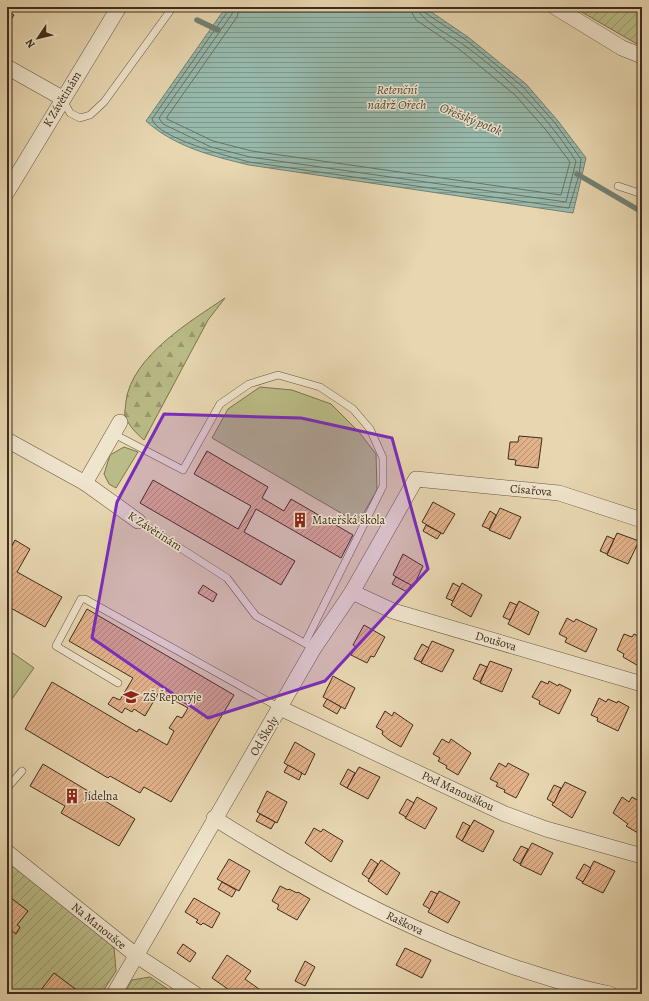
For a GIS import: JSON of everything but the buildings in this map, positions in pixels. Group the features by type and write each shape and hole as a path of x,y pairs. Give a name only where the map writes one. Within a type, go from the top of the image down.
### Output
{"street":[{"name":"K Závětinám","path":"7,192 62,98 119,7"},
{"path":"555,7 622,48 642,56"},
{"path":"7,67 62,98"},
{"path":"85,483 117,428"},
{"name":"K Závětinám","path":"7,440 85,483 138,521"},
{"name":"Od Školy","path":"114,994 137,956 214,818 280,708 309,645 352,592 416,479"},
{"name":"Císařova","path":"416,479 559,493 642,520"},
{"name":"Doušova","path":"352,592 393,611 642,684"},
{"name":"Pod Manouškou","path":"280,708 505,814 546,829 642,856"},
{"name":"Raškova","path":"214,818 262,848 403,924 464,950 508,965 544,977 610,994"},
{"name":"Na Manoušce","path":"7,852 137,956 195,994"}],"lane":[{"path":"62,98 70,113 80,118 90,115 104,102 172,7"},
{"path":"618,186 642,194"},
{"path":"117,428 183,470 220,404 249,384 278,375 320,388 353,409 370,429 383,458 384,486 309,645"},
{"name":"K Závětinám","path":"138,521 227,578 256,616 309,645"},
{"path":"118,683 56,646 81,599 85,599 280,708"},
{"path":"7,788 22,771"}],"highlighted area":[{"path":"164,414 301,418 392,438 428,569 325,681 208,718 92,638 117,502"}],"green space":[{"path":"573,7 642,7 642,47"},
{"path":"225,298 208,320 144,440 131,426 125,416 126,401 131,385 139,369 165,341 196,317"},
{"path":"260,387 292,390 331,404 359,432 376,454 377,490 358,523 212,438 228,409"},
{"path":"124,447 138,452 116,488 109,484 104,474 110,455"},
{"path":"7,649 34,668 7,706"},
{"path":"7,860 114,947 116,971 101,994 82,994 54,973 41,991 44,994 7,994 7,937 12,931 16,933 20,927 17,925 28,911 7,895"},
{"path":"150,977 175,994 124,994 132,980"}],"water":[{"name":"Retenční nádrž Ořech","path":"226,7 424,7 468,37 526,84 558,121 586,158 573,213 249,165 208,154 169,138 146,121"}],"waterway":[{"name":"Ořešský potok","path":"197,20 218,30"},
{"name":"Ořešský potok","path":"577,174 642,212"}],"place":[{"name":"Mateřská škola","path":"300,520"},
{"name":"ZŠ Řeporyje","path":"131,697"},
{"name":"Jídelna","path":"72,796"}]}
